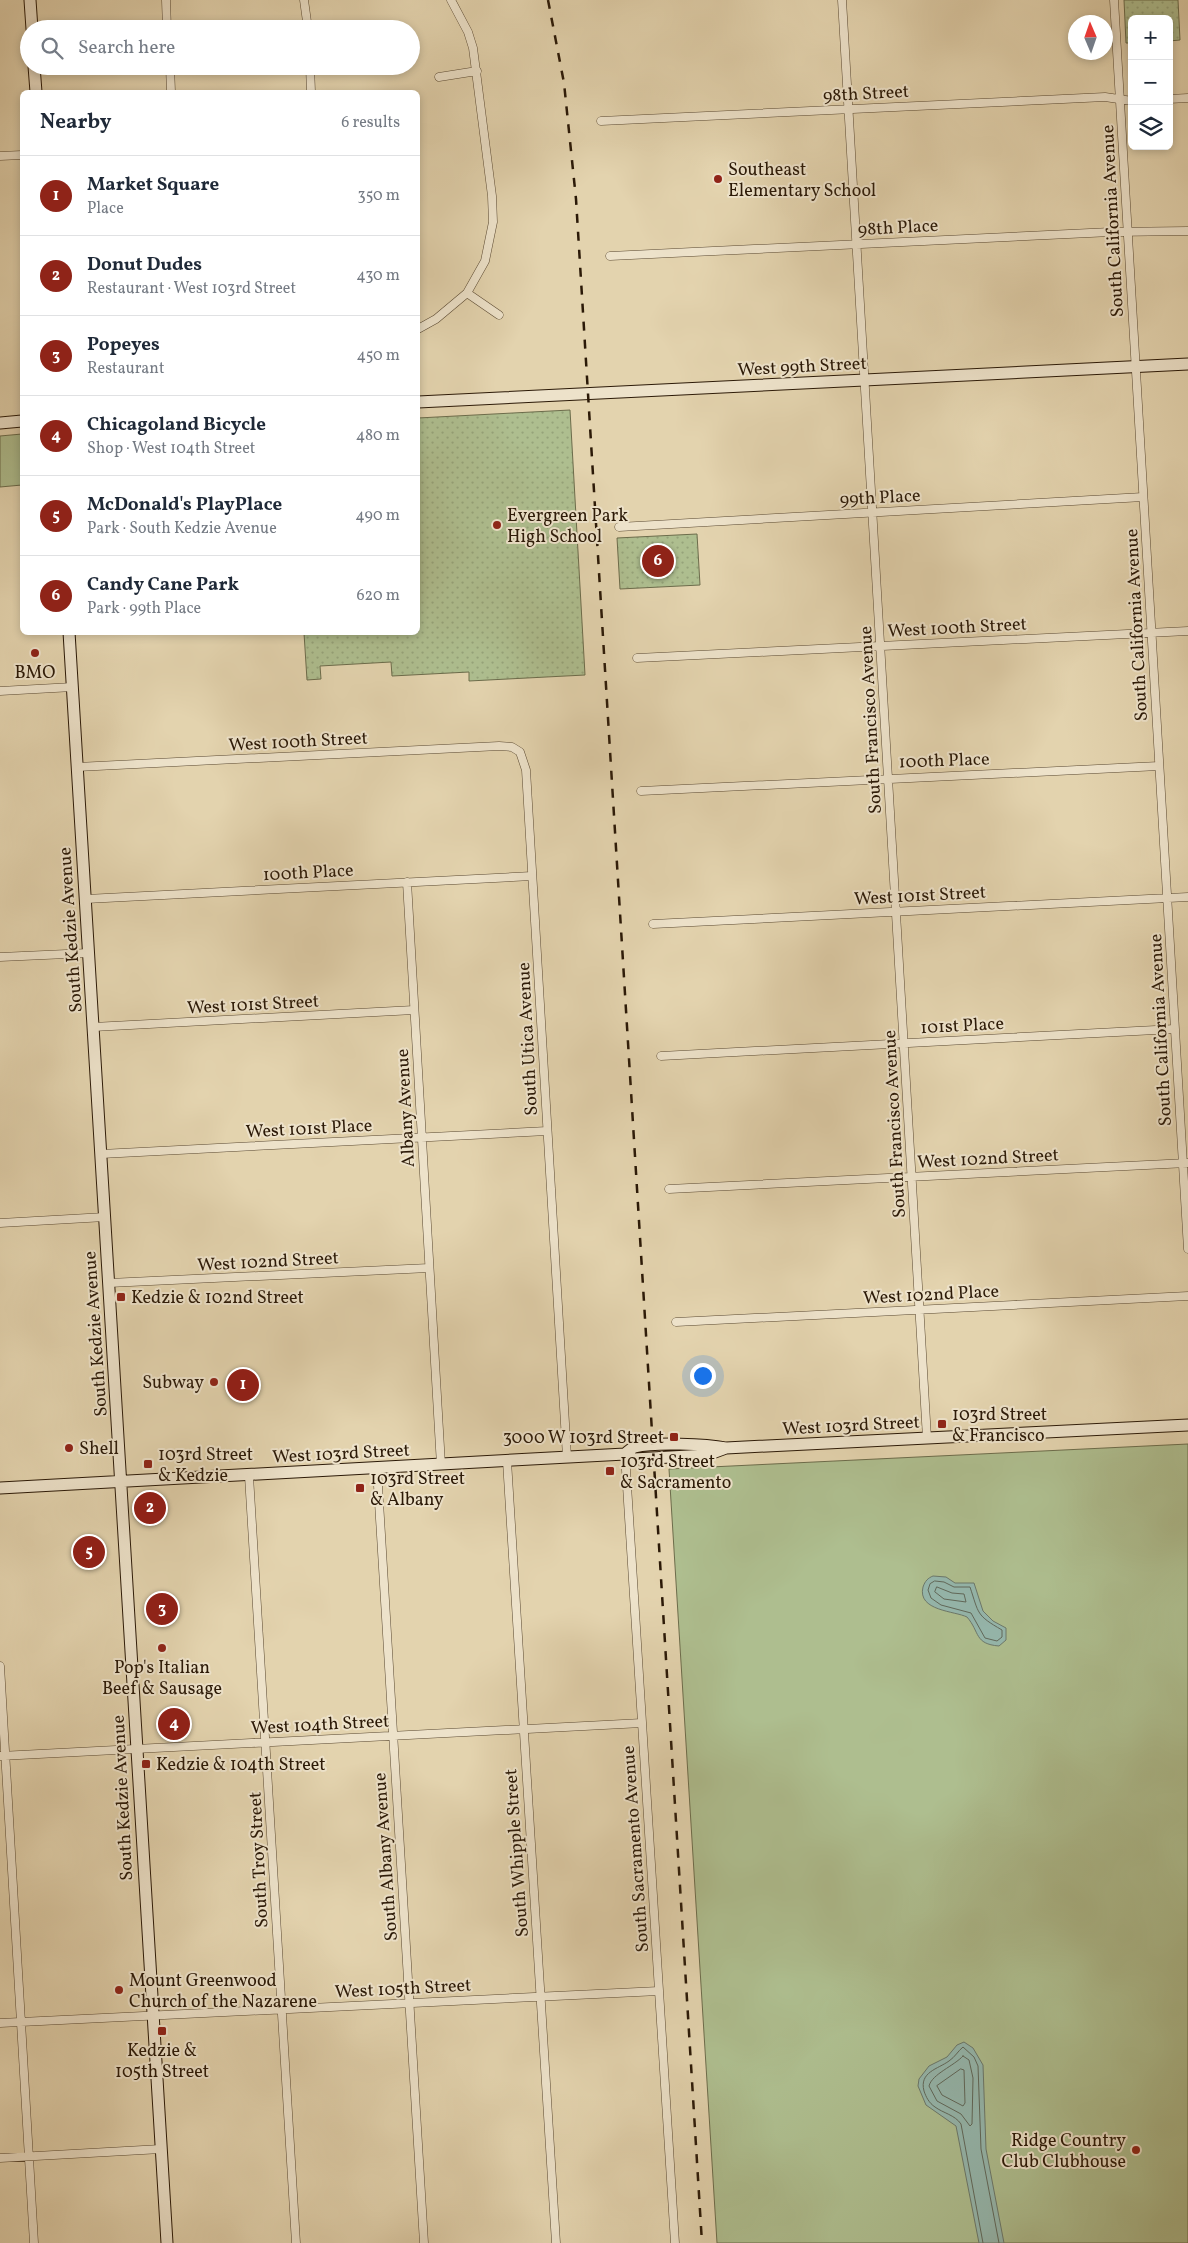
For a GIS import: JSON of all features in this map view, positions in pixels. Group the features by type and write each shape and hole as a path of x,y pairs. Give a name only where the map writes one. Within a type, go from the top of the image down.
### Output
{"main road":[{"path":"30,0 31,20"},
{"path":"35,75 36,90"},
{"name":"West 99th Street","path":"420,402 1188,364"},
{"path":"0,423 20,421"},
{"name":"South Kedzie Avenue","path":"69,635 167,2243"},
{"name":"West 103rd Street","path":"0,1488 121,1483 625,1454 634,1448 653,1446 705,1444 726,1448 1188,1425"}],"street":[{"path":"166,0 167,20"},
{"path":"304,0 307,20"},
{"path":"420,328 436,319 467,293 485,261 493,222 492,196 477,71 468,32 451,0"},
{"name":"South Francisco Avenue","path":"842,0 927,1438"},
{"name":"South California Avenue","path":"1114,0 1167,898 1185,1163 1188,1249"},
{"path":"439,77 477,71"},
{"path":"170,75 171,90"},
{"path":"311,75 312,90"},
{"name":"98th Street","path":"601,121 1104,97 1128,100"},
{"path":"1173,99 1188,98"},
{"path":"0,156 20,155"},
{"name":"98th Place","path":"610,256 1128,232 1188,231"},
{"path":"467,293 499,315"},
{"name":"99th Place","path":"620,527 1143,497"},
{"name":"West 100th Street","path":"637,658 1188,631"},
{"path":"0,691 73,687"},
{"name":"West 100th Street","path":"78,767 499,746 512,747 520,752"},
{"name":"South Utica Avenue","path":"520,752 526,770 567,1457"},
{"name":"100th Place","path":"641,791 1159,766"},
{"name":"100th Place","path":"86,899 532,876"},
{"name":"Albany Avenue","path":"407,882 441,1465"},
{"name":"West 101st Street","path":"653,924 1188,897"},
{"path":"0,958 89,953"},
{"name":"West 101st Street","path":"93,1027 414,1010"},
{"name":"101st Place","path":"661,1056 1175,1029"},
{"name":"West 101st Place","path":"101,1154 548,1131"},
{"name":"West 102nd Street","path":"669,1189 1185,1163"},
{"path":"0,1223 105,1217"},
{"name":"West 102nd Street","path":"109,1284 429,1268"},
{"name":"West 102nd Place","path":"676,1322 1188,1296"},
{"name":"South Sacramento Avenue","path":"625,1454 674,2243"},
{"name":"South Whipple Street","path":"507,1461 556,2243"},
{"name":"South Albany Avenue","path":"377,1468 424,2243"},
{"name":"South Troy Street","path":"249,1476 296,2243"},
{"path":"0,1666 3,1756 34,2243"},
{"name":"West 104th Street","path":"3,1756 642,1723"},
{"name":"West 105th Street","path":"0,2023 659,1991"},
{"path":"0,2158 162,2149"}],"green space":[{"path":"1124,0 1178,0 1180,40 1173,41 1173,15 1128,15 1128,43 1126,43"},
{"name":"Evergreen Park High School","path":"570,410 585,675 469,681 469,672 392,676 391,662 320,666 321,679 307,680 304,635 420,635 420,418"},
{"path":"20,434 20,485 0,487 0,436"},
{"path":"697,534 700,585 620,589 617,538"},
{"path":"1188,1444 1188,2243 717,2243 669,1469"}],"water":[{"path":"933,1576 946,1577 955,1583 974,1583 983,1611 993,1621 1006,1628 1006,1640 999,1646 985,1643 981,1640 967,1617 938,1609 926,1601 923,1595 923,1587 927,1580"},
{"path":"964,2042 973,2048 983,2065 986,2149 1004,2243 979,2243 956,2126 926,2105 918,2086 919,2079 929,2066 947,2057 957,2045"}],"railway":[{"path":"548,0 564,83 576,199 702,2243"}],"place":[{"name":"Southeast Elementary School","path":"718,179"},
{"name":"Evergreen Park High School","path":"497,525"},
{"name":"Candy Cane Park","path":"658,561"},
{"name":"BMO","path":"35,653"},
{"name":"Kedzie & 102nd Street","path":"121,1297"},
{"name":"Subway","path":"214,1382"},
{"name":"Market Square","path":"243,1385"},
{"name":"103rd Street & Francisco","path":"942,1424"},
{"name":"3000 W 103rd Street","path":"674,1437"},
{"name":"Shell","path":"69,1448"},
{"name":"103rd Street & Kedzie","path":"148,1464"},
{"name":"103rd Street & Sacramento","path":"610,1471"},
{"name":"103rd Street & Albany","path":"360,1488"},
{"name":"Donut Dudes","path":"150,1508"},
{"name":"McDonald's PlayPlace","path":"89,1552"},
{"name":"Popeyes","path":"162,1609"},
{"name":"Pop's Italian Beef & Sausage","path":"162,1648"},
{"name":"Chicagoland Bicycle","path":"174,1724"},
{"name":"Kedzie & 104th Street","path":"146,1764"},
{"name":"Mount Greenwood Church of the Nazarene","path":"119,1990"},
{"name":"Kedzie & 105th Street","path":"162,2031"},
{"name":"Ridge Country Club Clubhouse","path":"1136,2150"}]}
